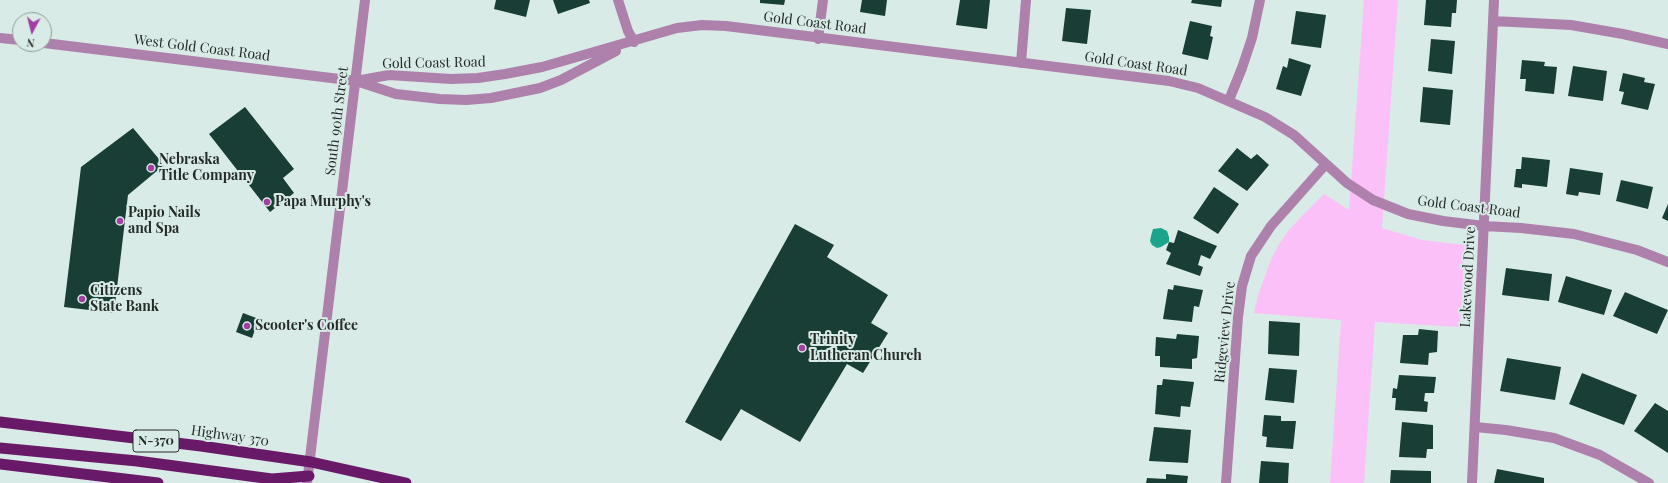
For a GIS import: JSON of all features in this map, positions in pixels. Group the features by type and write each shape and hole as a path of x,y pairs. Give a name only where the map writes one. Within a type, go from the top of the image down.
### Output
{"highway":[{"name":"Highway 370","path":"0,422 193,445 311,462 406,483"},
{"path":"0,448 137,461 272,479 308,480"},
{"path":"0,464 158,483"}],"street":[{"name":"South 90th Street","path":"308,480 365,0"},
{"path":"618,0 628,31 634,42"},
{"path":"818,38 823,0"},
{"path":"1021,63 1026,0"},
{"path":"1229,100 1252,38 1260,0"},
{"name":"Lakewood Drive","path":"1472,483 1494,0"},
{"path":"1493,21 1570,25 1623,34 1668,44"},
{"name":"Gold Coast Road","path":"356,81 389,75 451,79 504,74 542,67 634,42 677,28 702,26 726,26 1169,81 1198,88 1229,100 1265,117 1294,135 1348,184 1373,200 1408,214 1443,221 1484,226 1521,228 1574,234 1637,250 1668,262"},
{"path":"0,38 12,39"},
{"name":"Gold Coast Road","path":"356,81 396,94 440,99 491,98 540,88 561,80 634,42"},
{"name":"West Gold Coast Road","path":"52,44 356,81"},
{"name":"Ridgeview Drive","path":"1226,483 1238,317 1242,286 1251,256 1271,226 1326,164"},
{"path":"1475,427 1506,430 1554,438 1600,455 1649,483"}],"shaded area":[{"path":"1364,0 1398,0 1382,228 1422,240 1465,245 1460,327 1375,322 1364,483 1330,483 1341,320 1254,313 1258,295 1270,262 1288,231 1324,194 1349,210"},
{"path":"1161,228 1167,231 1169,242 1157,248 1152,245 1150,241 1151,236 1153,229"}],"building":[{"path":"496,0 530,0 526,17 494,9"},
{"path":"553,0 589,0 590,3 558,14"},
{"path":"760,0 785,0 784,5 760,3"},
{"path":"862,0 887,0 885,16 860,12"},
{"path":"960,0 990,0 987,29 956,25"},
{"path":"1192,0 1222,0 1221,7 1191,3"},
{"path":"1426,0 1457,0 1456,13 1452,13 1451,27 1424,25"},
{"path":"1066,8 1091,10 1087,44 1062,41"},
{"path":"1296,11 1326,15 1321,48 1291,44"},
{"path":"1190,21 1212,26 1210,36 1213,37 1208,60 1182,54"},
{"path":"1431,39 1455,41 1452,74 1428,71"},
{"path":"1289,58 1311,65 1301,96 1276,89 1283,66 1287,68"},
{"path":"1522,60 1545,62 1544,66 1557,67 1554,94 1525,91 1526,79 1520,79"},
{"path":"1573,66 1607,71 1603,101 1568,96"},
{"path":"1623,73 1645,78 1644,82 1655,84 1648,110 1621,104 1624,92 1619,91"},
{"path":"1423,87 1453,90 1450,125 1420,122"},
{"path":"245,107 294,169 283,178 294,193 270,212 209,134"},
{"path":"133,128 164,165 128,195 114,313 64,307 81,167"},
{"path":"1237,148 1251,159 1257,154 1269,165 1247,191 1218,171"},
{"path":"1522,157 1550,160 1547,187 1522,184 1522,188 1514,187 1516,169 1521,169"},
{"path":"1570,168 1603,173 1600,195 1579,192 1578,196 1566,194"},
{"path":"1621,180 1653,187 1648,209 1616,201"},
{"path":"1214,187 1239,204 1218,234 1193,218"},
{"path":"1668,204 1668,221 1662,218"},
{"name":"Trinity Lutheran Church","path":"795,224 834,245 827,257 888,295 871,323 888,333 863,373 847,364 800,442 741,409 721,441 685,422"},
{"path":"1178,230 1217,246 1210,259 1201,255 1198,265 1203,267 1200,276 1166,264 1171,253 1166,250 1169,242 1174,243"},
{"path":"1506,268 1552,274 1549,301 1502,295"},
{"path":"1566,276 1612,290 1604,315 1558,302"},
{"path":"1174,285 1203,290 1199,307 1194,306 1192,322 1163,319 1168,289 1173,290"},
{"path":"1625,292 1668,310 1657,334 1613,316"},
{"name":"Scooter's Coffee","path":"243,313 259,319 252,338 236,332"},
{"path":"1269,321 1300,323 1299,356 1268,354"},
{"path":"1419,329 1438,331 1437,352 1429,353 1428,365 1400,363 1403,335 1418,335"},
{"path":"1177,334 1199,336 1197,358 1192,359 1192,369 1160,367 1160,356 1155,356 1156,337 1176,339"},
{"path":"1507,358 1561,367 1555,400 1500,391"},
{"path":"1269,368 1297,370 1294,403 1265,400"},
{"path":"1582,373 1637,395 1624,425 1569,404"},
{"path":"1399,375 1436,377 1434,393 1425,393 1424,401 1428,402 1427,412 1395,410 1396,398 1392,398 1393,388 1397,389"},
{"path":"1163,379 1194,382 1190,407 1181,406 1180,417 1155,414 1157,385 1162,385"},
{"path":"1655,403 1668,411 1668,453 1634,431"},
{"path":"1264,415 1281,416 1281,421 1296,421 1293,449 1266,447 1267,437 1262,436"},
{"path":"1402,422 1433,425 1433,449 1427,449 1426,458 1399,457"},
{"path":"1154,427 1191,430 1188,463 1149,461"},
{"path":"1261,461 1289,463 1288,483 1259,483"},
{"path":"1497,469 1544,478 1544,483 1494,483"},
{"path":"1391,470 1431,471 1431,483 1390,483"},
{"path":"1166,474 1188,476 1187,483 1146,483 1147,478 1166,479"}],"place":[{"name":"Nebraska Title Company","path":"151,168"},
{"name":"Papa Murphy's","path":"267,202"},
{"name":"Papio Nails and Spa","path":"120,221"},
{"name":"Citizens State Bank","path":"82,299"},
{"name":"Scooter's Coffee","path":"247,326"},
{"name":"Trinity Lutheran Church","path":"802,348"}]}
